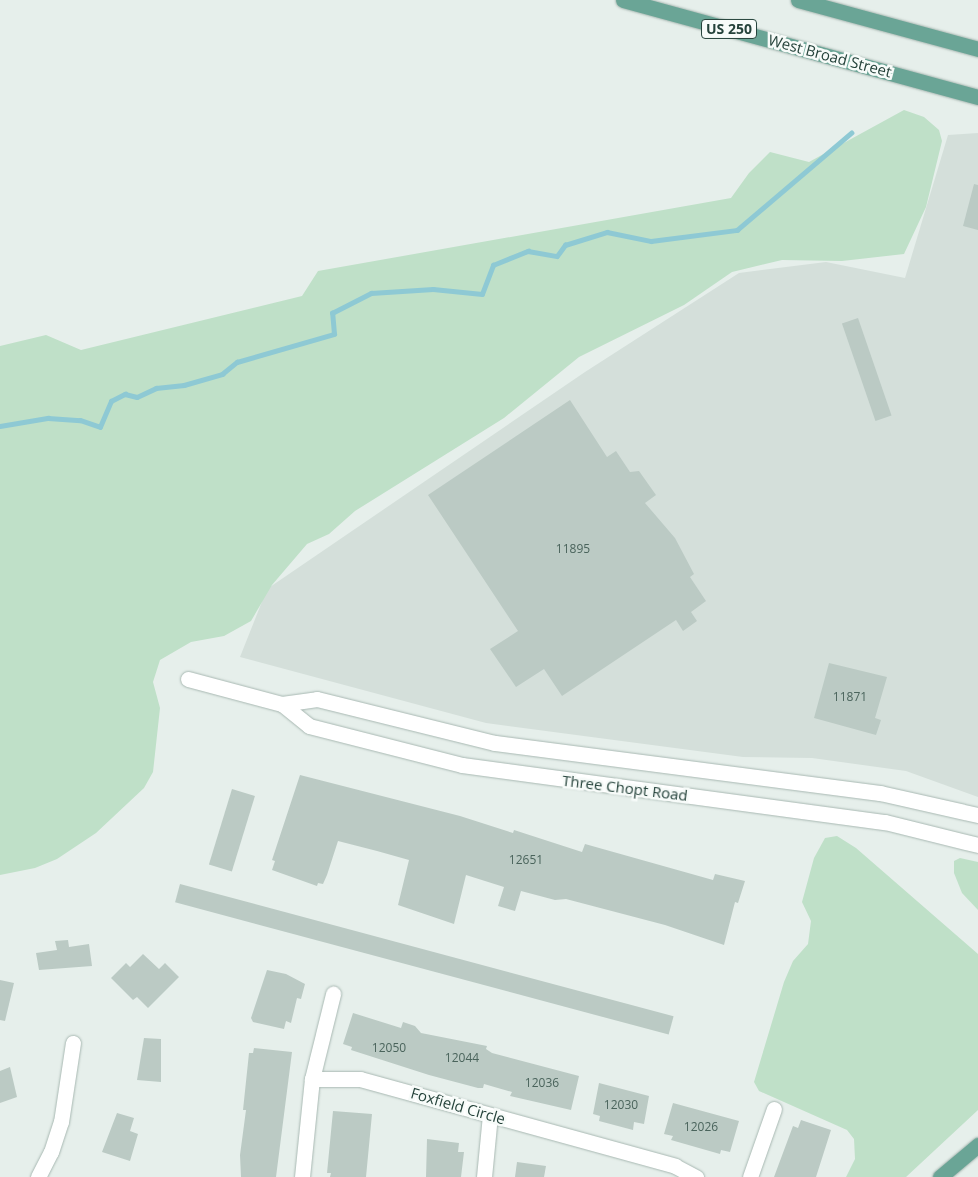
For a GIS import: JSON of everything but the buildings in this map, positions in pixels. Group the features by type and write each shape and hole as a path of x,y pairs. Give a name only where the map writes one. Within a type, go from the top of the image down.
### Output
{"main road":[{"name":"West Broad Street","path":"623,0 971,95"},
{"path":"798,0 978,49"},
{"path":"971,95 978,84"},
{"path":"940,1177 978,1145"}],"street":[{"name":"Three Chopt Road","path":"188,679 282,704 317,699 495,743 880,793 978,815"},
{"name":"Three Chopt Road","path":"282,704 309,726 462,766 885,822 978,845"},
{"path":"302,1177 312,1079 333,994"},
{"path":"38,1177 51,1152 61,1122 73,1043"},
{"name":"Foxfield Circle","path":"312,1079 360,1079 675,1166 696,1177"},
{"path":"750,1177 774,1109"},
{"path":"484,1177 490,1115"}],"shaded area":[{"path":"978,133 978,797 906,771 812,758 743,757 486,723 240,657 267,589 585,372 739,273 826,262 905,278 948,135"}],"green space":[{"path":"904,110 924,117 939,130 942,141 926,207 904,254 842,261 782,260 732,272 684,305 579,357 504,418 355,511 329,534 307,544 272,585 251,621 224,636 191,642 160,660 153,682 160,708 153,772 144,788 96,833 57,859 35,868 0,875 0,346 46,335 81,350 302,296 318,271 731,198 749,173 770,152 809,162"},
{"path":"837,836 856,848 978,954 978,1110 906,1177 846,1177 855,1159 854,1139 847,1130 759,1091 754,1082 784,982 793,961 808,944 811,921 802,902 814,858 825,838"},
{"path":"960,858 978,862 978,910 962,893 954,873 954,861"}],"waterway":[{"path":"0,426 48,418 80,420 100,427 111,401 125,394 137,397 156,388 184,385 222,374 237,362 334,334 332,313 371,293 433,289 482,294 493,265 528,251 557,256 565,245 607,232 651,241 737,230 851,133"}]}
